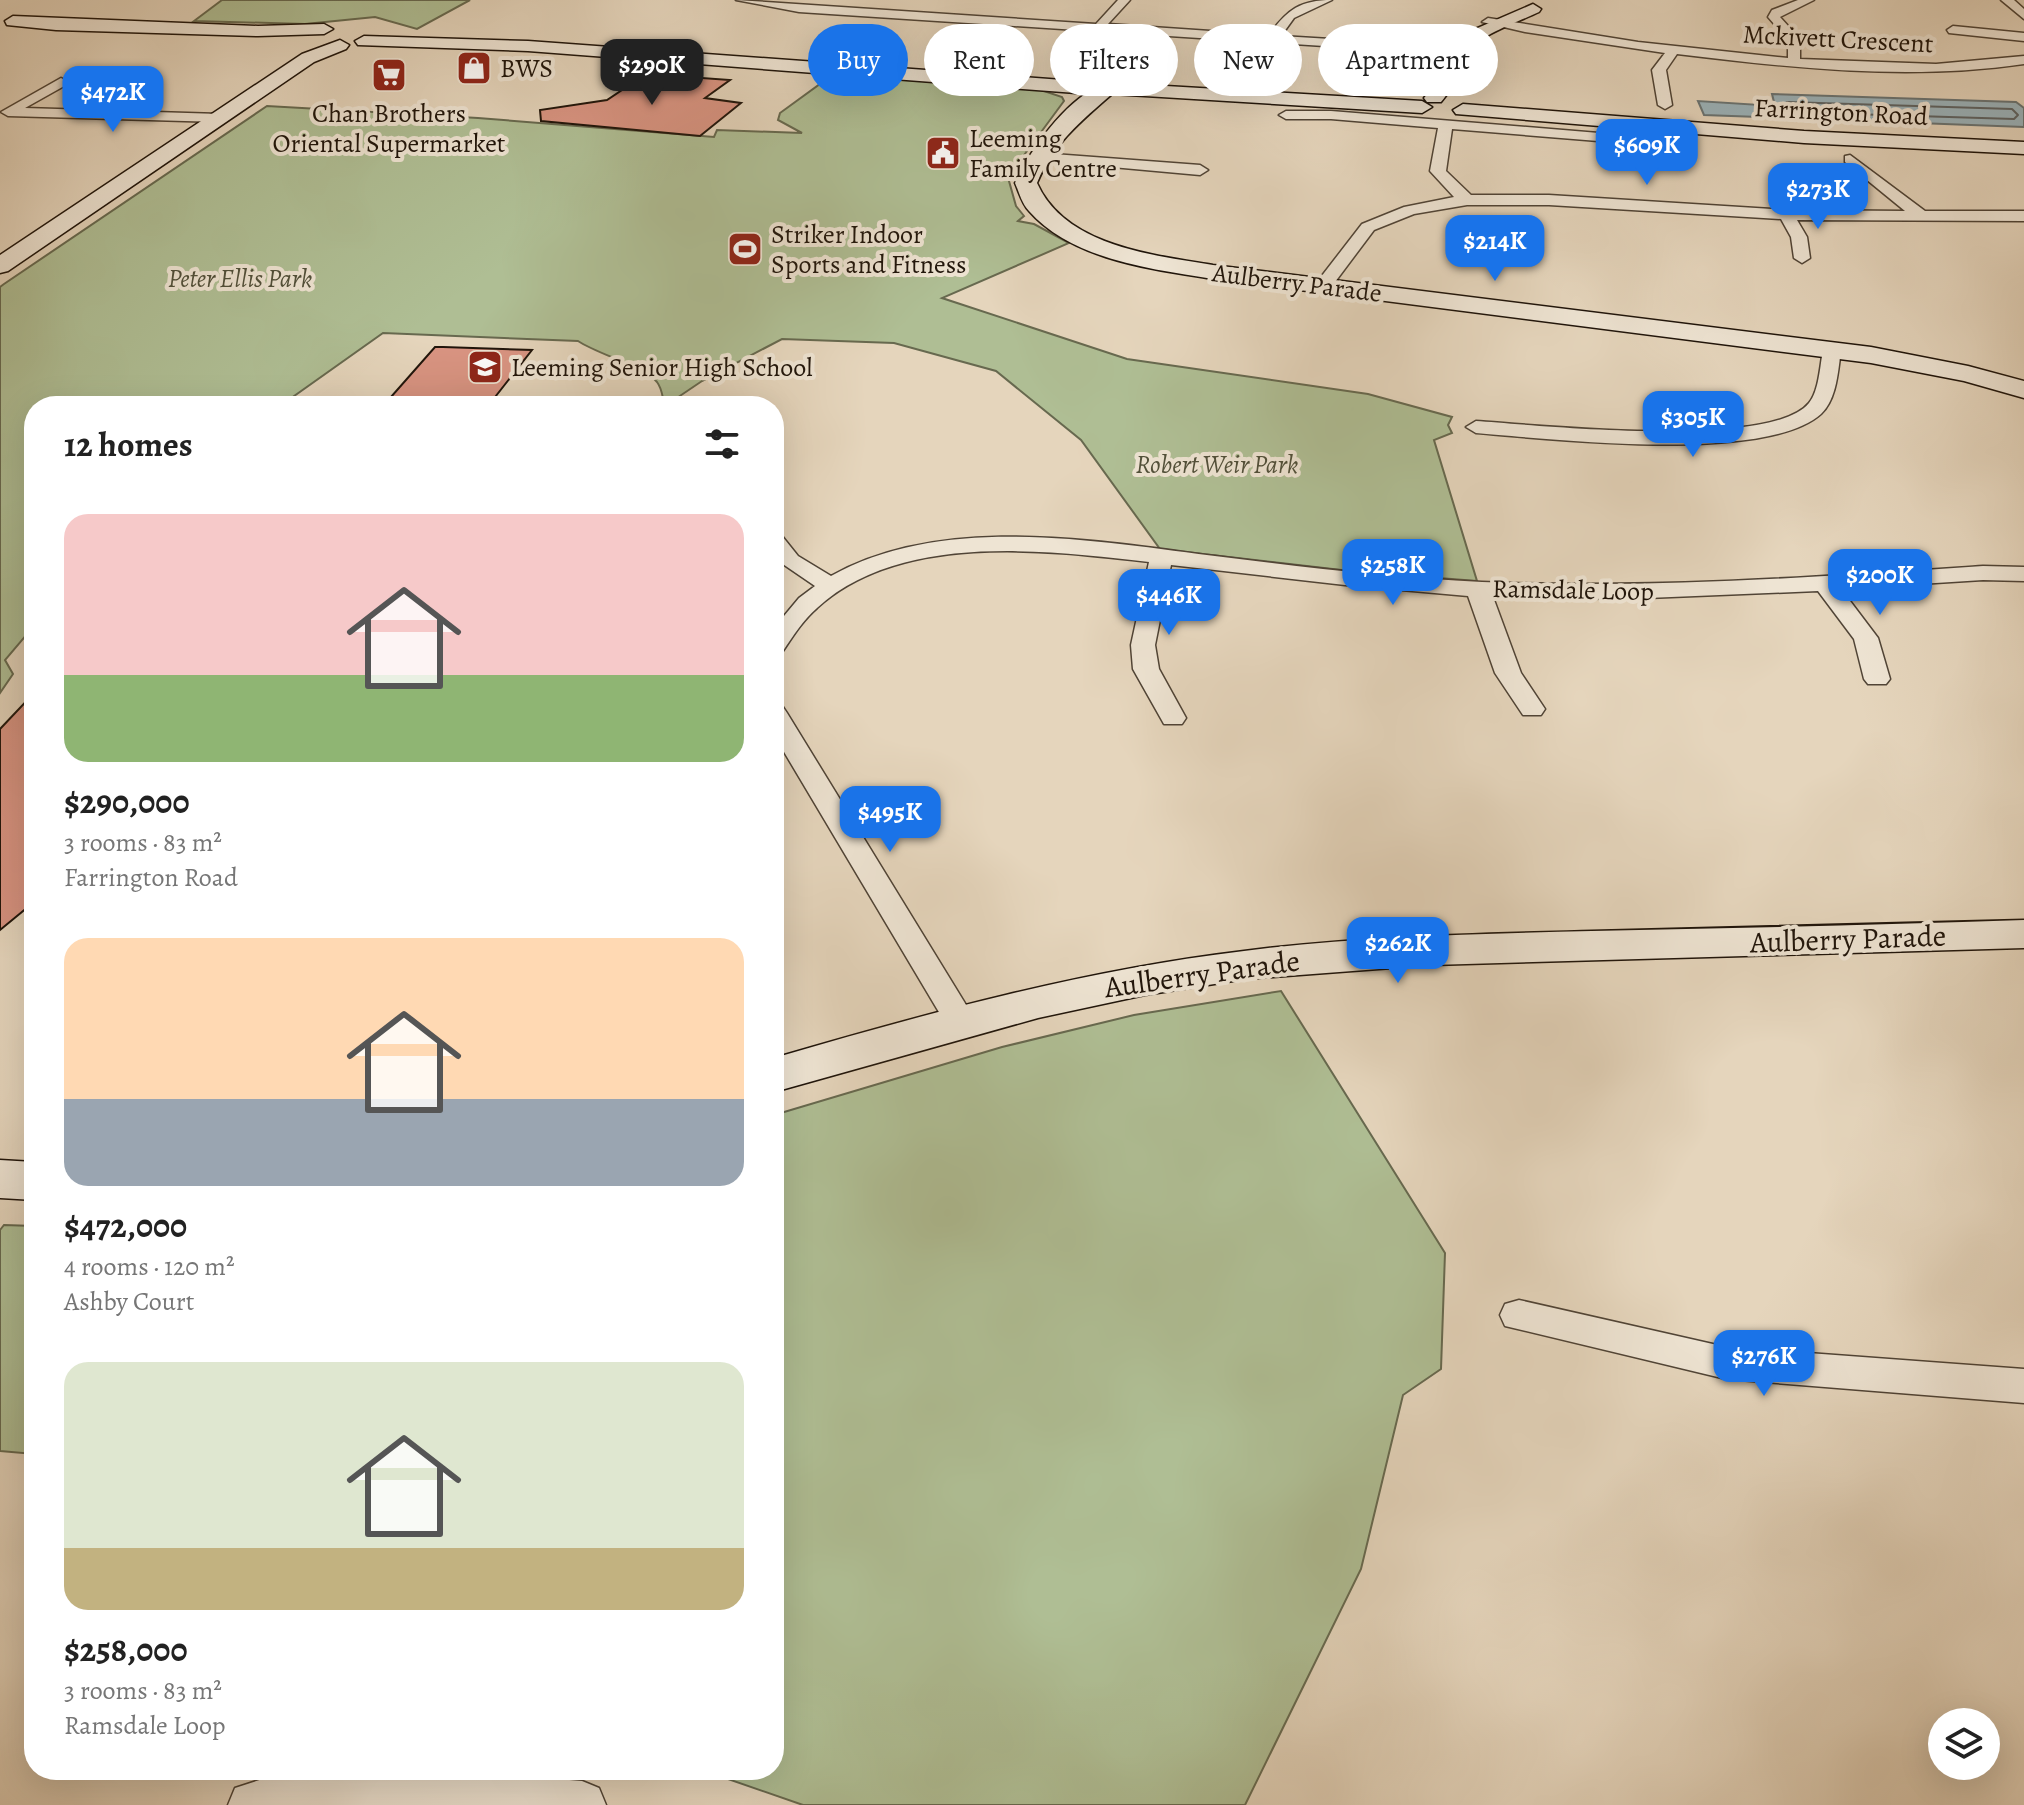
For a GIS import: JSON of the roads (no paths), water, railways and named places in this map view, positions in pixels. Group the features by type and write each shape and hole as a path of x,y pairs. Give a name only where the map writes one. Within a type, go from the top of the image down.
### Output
{"main road":[{"path":"1494,24 1541,7"},
{"path":"8,18 56,25 258,31 360,27 370,36"},
{"path":"8,18 306,46 340,45 370,36"},
{"path":"0,266 220,118 306,46 308,34 324,29"},
{"name":"Farrington Road","path":"370,36 924,74"},
{"name":"Farrington Road","path":"370,36 572,43 1050,85"},
{"path":"806,86 826,77 853,73 924,76"},
{"name":"Farrington Road","path":"1178,92 1444,101 1788,136 2024,145"},
{"name":"Aulberry Parade","path":"1089,96 1040,157 1028,178 1028,191 1048,217 1080,237 1130,256 1174,266 1323,286 1832,350 1932,366 2024,390"},
{"path":"1444,101 1445,96"},
{"name":"Aulberry Parade","path":"784,1072 960,1021 1077,993 1200,971 1345,955 2024,934"},
{"path":"0,1179 24,1180"}],"street":[{"path":"742,0 799,8 1054,24"},
{"path":"875,12 890,0"},
{"path":"1102,24 1124,0"},
{"path":"1283,24 1290,15 1322,0"},
{"path":"1794,62 1794,39 1774,17 1776,13 1808,0"},
{"path":"2007,0 2024,15"},
{"name":"Mckivett Crescent","path":"1497,22 1673,51 1794,62 1928,70 1981,68 2024,60"},
{"path":"1953,30 2024,37"},
{"path":"1665,105 1659,70 1673,51"},
{"path":"4,114 61,82"},
{"path":"4,114 220,118"},
{"path":"1286,115 1446,123 1635,140"},
{"path":"1446,123 1438,171 1467,200"},
{"path":"1040,157 1200,170"},
{"path":"1850,159 1919,214"},
{"path":"1323,286 1368,227 1410,210 1467,200 1535,199 1606,211 2024,216"},
{"path":"1786,215 1799,237 1802,258"},
{"path":"1476,427 1640,435 1754,433 1803,418 1814,410 1819,402 1832,350"},
{"name":"Ramsdale Loop","path":"784,631 798,611 829,584 893,560 984,544 1051,543 1409,585 1478,589 1622,592 1983,573 2024,574"},
{"path":"784,556 829,584"},
{"path":"1161,557 1143,645 1146,669 1173,718"},
{"path":"1824,583 1866,638 1877,679"},
{"path":"1478,589 1508,673 1532,709"},
{"path":"784,730 960,1021"},
{"path":"1519,1315 1726,1363 2024,1386"},
{"path":"252,1805 290,1794 389,1790 582,1805"}],"water":[{"path":"1772,94 2016,102 2024,108 2024,127 1704,115 1698,101 1775,106"}],"place":[{"name":"BWS","path":"474,68"},
{"name":"Chan Brothers Oriental Supermarket","path":"389,75"},
{"name":"Leeming Family Centre","path":"943,153"},
{"name":"Striker Indoor Sports and Fitness","path":"745,249"},
{"name":"Leeming Senior High School","path":"485,367"}],"park label":[{"name":"Peter Ellis Park","path":"240,278"},
{"name":"Robert Weir Park","path":"1217,464"}]}
